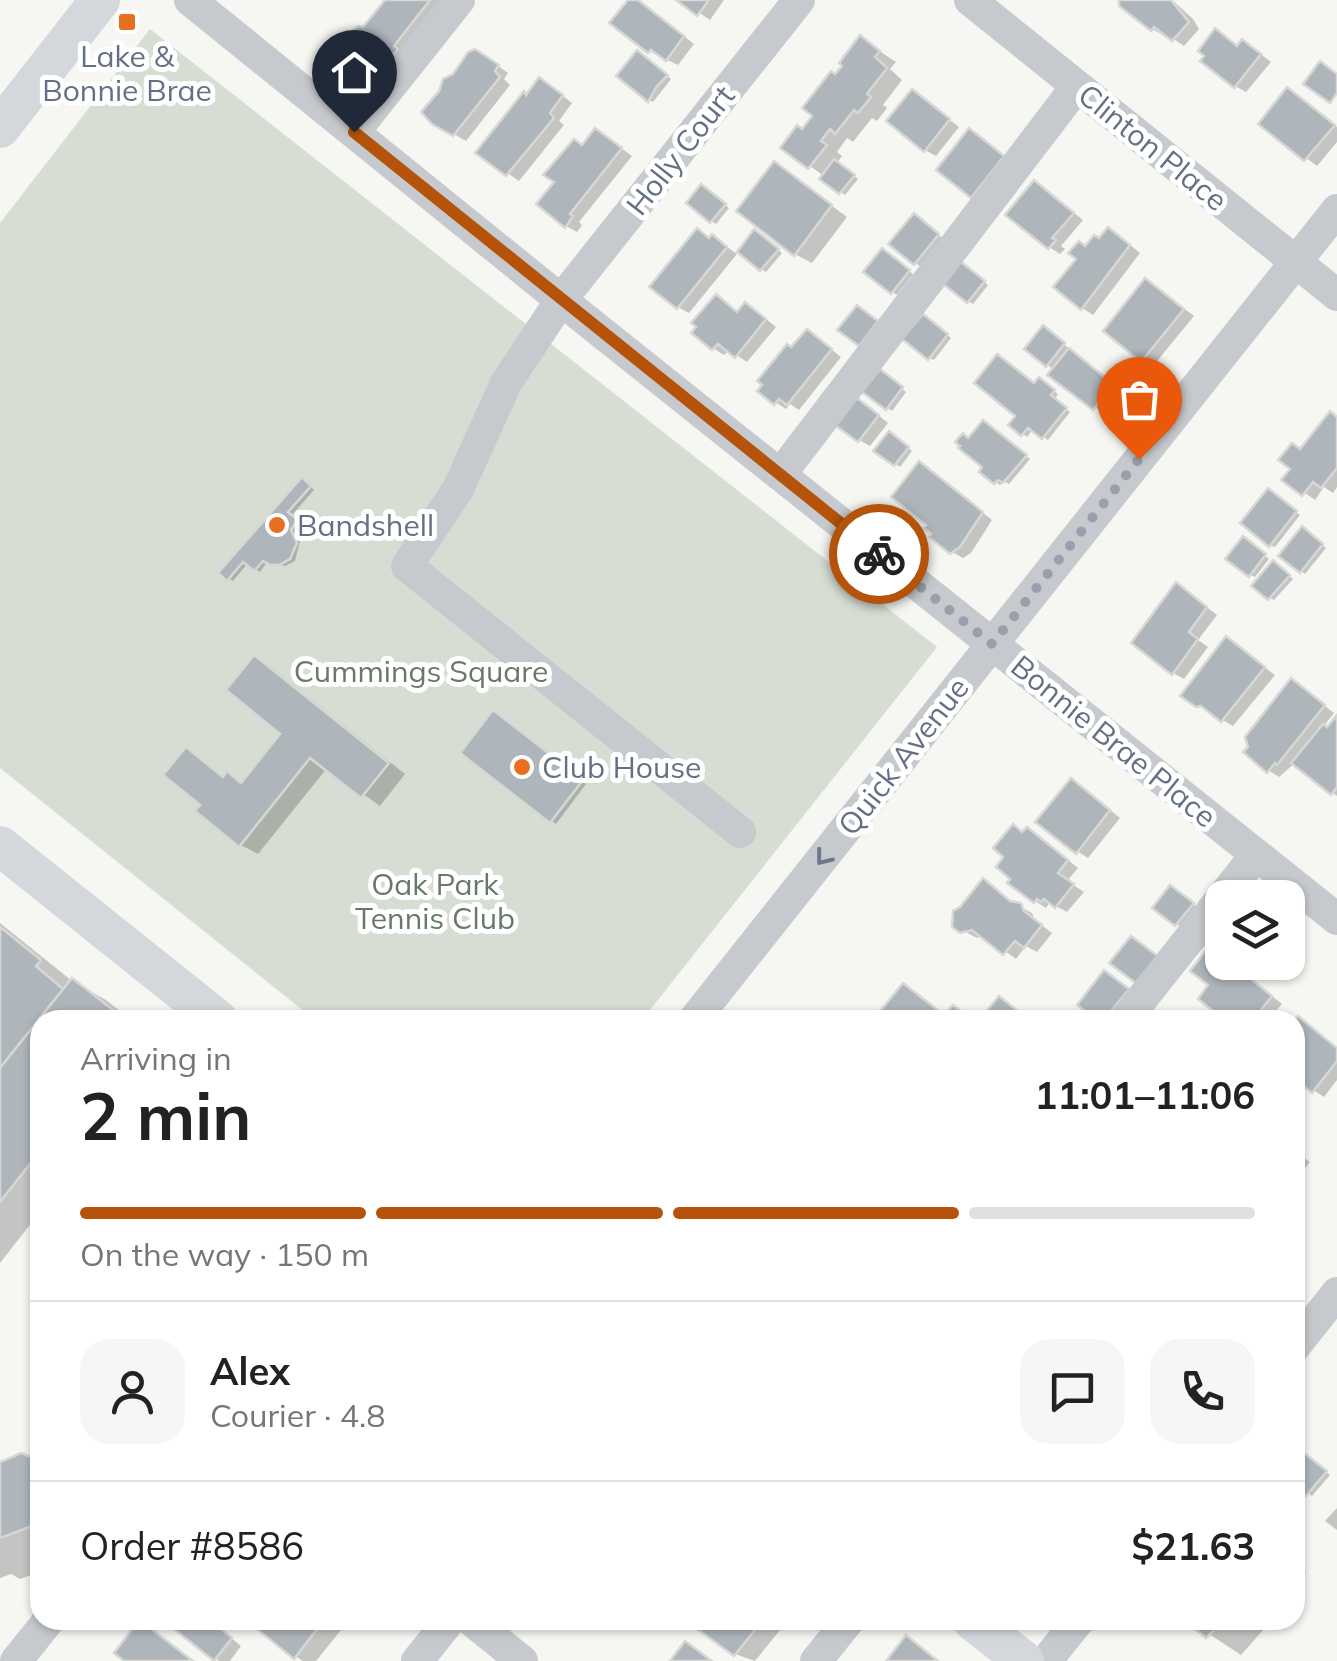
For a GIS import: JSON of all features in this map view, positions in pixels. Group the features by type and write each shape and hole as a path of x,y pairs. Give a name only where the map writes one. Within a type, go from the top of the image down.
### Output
{"main road":[{"path":"0,128 100,0"},
{"path":"0,846 205,1010"},
{"path":"985,1630 1024,1661"}],"street":[{"name":"Bonnie Brae Place","path":"190,0 1337,919"},
{"path":"354,132 459,0"},
{"name":"Holly Court","path":"740,832 407,566 458,490 506,383 560,300 799,0"},
{"name":"Clinton Place","path":"970,0 1337,295"},
{"path":"780,474 1077,86"},
{"name":"Quick Avenue","path":"702,1010 1337,210"},
{"path":"1134,1010 1256,855"},
{"path":"1305,1333 1337,1293"},
{"path":"16,1661 41,1630"},
{"path":"417,1661 442,1630"},
{"path":"483,1630 522,1661"},
{"path":"816,1661 841,1630"},
{"path":"1046,1661 1070,1630"}],"green space":[{"name":"Cummings Square","path":"150,29 937,647 650,1010 302,1010 0,768 0,223"}],"building":[{"path":"385,0 430,0 394,46 398,49 376,76 369,75 341,50 347,36 358,26 363,27"},
{"path":"628,0 638,0 684,36 666,61 651,50 648,53 609,23"},
{"path":"676,0 709,0 697,16"},
{"path":"1119,0 1171,0 1189,22 1172,41 1154,27 1151,31 1119,6"},
{"path":"1215,28 1237,46 1242,39 1261,54 1234,88 1200,61 1204,56 1198,51"},
{"path":"860,35 880,51 875,57 887,68 858,113 854,110 835,134 830,129 821,141 827,145 808,169 780,148 797,125 802,129 812,116 802,108 831,71 835,74 842,66 839,63"},
{"path":"475,49 499,65 495,71 500,77 453,136 421,112 439,91 443,79 453,74 468,52"},
{"path":"637,50 668,75 648,102 616,76"},
{"path":"1320,61 1337,74 1337,93 1330,103 1303,84"},
{"path":"539,77 563,95 550,113 554,118 506,176 475,153"},
{"path":"1287,87 1335,125 1304,161 1258,124"},
{"path":"912,89 950,119 924,152 886,121"},
{"path":"595,128 622,148 570,214 573,216 565,228 536,204 554,182 543,175 574,139 582,145"},
{"path":"969,128 1004,156 971,198 936,170"},
{"path":"834,159 855,175 839,194 819,179"},
{"path":"774,161 832,205 794,256 736,211"},
{"path":"1034,180 1074,213 1052,238 1056,240 1048,249 1005,215"},
{"path":"701,184 726,204 710,223 686,203"},
{"path":"914,213 939,234 914,265 888,244"},
{"path":"1108,227 1130,245 1081,310 1053,287 1076,259 1068,253 1079,241 1085,246"},
{"path":"697,228 727,247 677,309 649,287"},
{"path":"754,229 779,249 760,271 737,252"},
{"path":"882,248 910,270 891,294 863,272"},
{"path":"960,261 985,281 967,303 942,283"},
{"path":"1145,278 1184,309 1141,362 1103,331"},
{"path":"716,294 737,312 745,302 766,319 735,358 718,344 712,350 691,333 696,327 691,323"},
{"path":"857,305 878,321 859,346 837,330"},
{"path":"923,314 948,334 928,360 902,339"},
{"path":"1043,325 1065,343 1046,367 1024,349"},
{"path":"807,329 832,349 787,405 779,399 774,405 757,391 762,385 757,381 787,344 791,347"},
{"path":"1069,348 1113,384 1093,410 1047,375"},
{"path":"997,354 1034,383 1039,377 1055,390 1051,395 1067,408 1042,439 1028,428 1021,436 1008,425 1015,416 974,383"},
{"path":"880,369 903,387 886,410 862,392"},
{"path":"853,395 879,415 858,442 832,423"},
{"path":"1330,411 1337,417 1337,468 1321,488 1313,482 1302,496 1281,480 1290,469 1278,460 1292,443 1300,449"},
{"path":"983,420 1027,455 1003,483 998,480 994,484 979,472 982,467 955,442 963,433 968,438"},
{"path":"889,431 909,447 894,466 873,451"},
{"path":"919,461 983,512 960,547 950,554 929,537 926,525 891,497"},
{"name":"Bandshell","path":"302,477 311,486 288,512 298,520 291,530 297,543 290,559 279,565 263,561 254,571 243,562 227,581 218,573"},
{"path":"1268,488 1297,511 1269,547 1240,523"},
{"path":"1302,526 1323,544 1300,573 1278,556"},
{"path":"1243,536 1266,554 1249,577 1225,559"},
{"path":"1273,560 1290,575 1268,600 1251,586"},
{"path":"1176,582 1207,607 1189,632 1198,639 1172,675 1131,643"},
{"path":"1226,636 1265,667 1221,722 1180,696"},
{"path":"254,655 389,763 361,798 310,758 239,847 195,811 200,805 163,775 186,747 223,777 227,771 241,783 280,734 226,690"},
{"path":"1291,678 1325,705 1267,773 1243,752 1248,747 1245,737"},
{"name":"Club House","path":"493,710 583,780 550,823 460,753"},
{"path":"1337,715 1337,787 1331,795 1291,763 1323,724 1327,727"},
{"path":"1071,778 1110,810 1076,854 1035,822"},
{"path":"1013,824 1022,832 1027,827 1068,860 1058,873 1074,884 1055,908 1044,899 1034,903 1007,883 1010,879 996,867 1003,857 993,848"},
{"path":"983,878 1010,901 1021,903 1024,911 1042,925 1024,948 1015,941 1003,955 972,930 960,933 952,927 953,911"},
{"path":"1170,885 1194,903 1175,926 1152,908"},
{"path":"0,927 41,960 36,966 63,989 46,1010 30,1010 30,1030 0,1068"},
{"path":"1131,936 1159,957 1137,984 1109,963"},
{"path":"1205,952 1205,980 1252,980 1272,996 1261,1010 1212,1010 1198,999 1208,985 1190,971"},
{"path":"1104,970 1129,989 1112,1010 1083,1010 1077,1005"},
{"path":"72,978 113,1010 46,1010"},
{"path":"903,983 938,1010 881,1010"},
{"path":"999,996 1016,1010 987,1010"},
{"path":"1305,1022 1337,1048 1337,1061 1312,1093 1305,1087"},
{"path":"30,1030 30,1164 0,1202 0,1068"},
{"path":"21,1453 30,1457 30,1527 0,1538 0,1462"},
{"path":"1305,1454 1327,1471 1305,1495"},
{"path":"131,1630 152,1630 193,1661 124,1661 114,1653"},
{"path":"175,1630 222,1630 232,1638 214,1661"},
{"path":"258,1630 316,1630 294,1659"},
{"path":"699,1630 755,1630 734,1656"},
{"path":"1196,1630 1214,1630 1206,1638"},
{"path":"906,1635 938,1661 886,1661"},
{"path":"685,1641 712,1661 670,1661"}],"way so far":[{"path":"879,554 992,644 1139,459"}],"place":[{"name":"Lake & Bonnie Brae","path":"127,22"},
{"name":"Bandshell","path":"277,525"},
{"name":"Club House","path":"522,767"}],"route":[{"path":"354,132 879,554"}],"park label":[{"name":"Oak Park Tennis Club","path":"435,901"}]}
